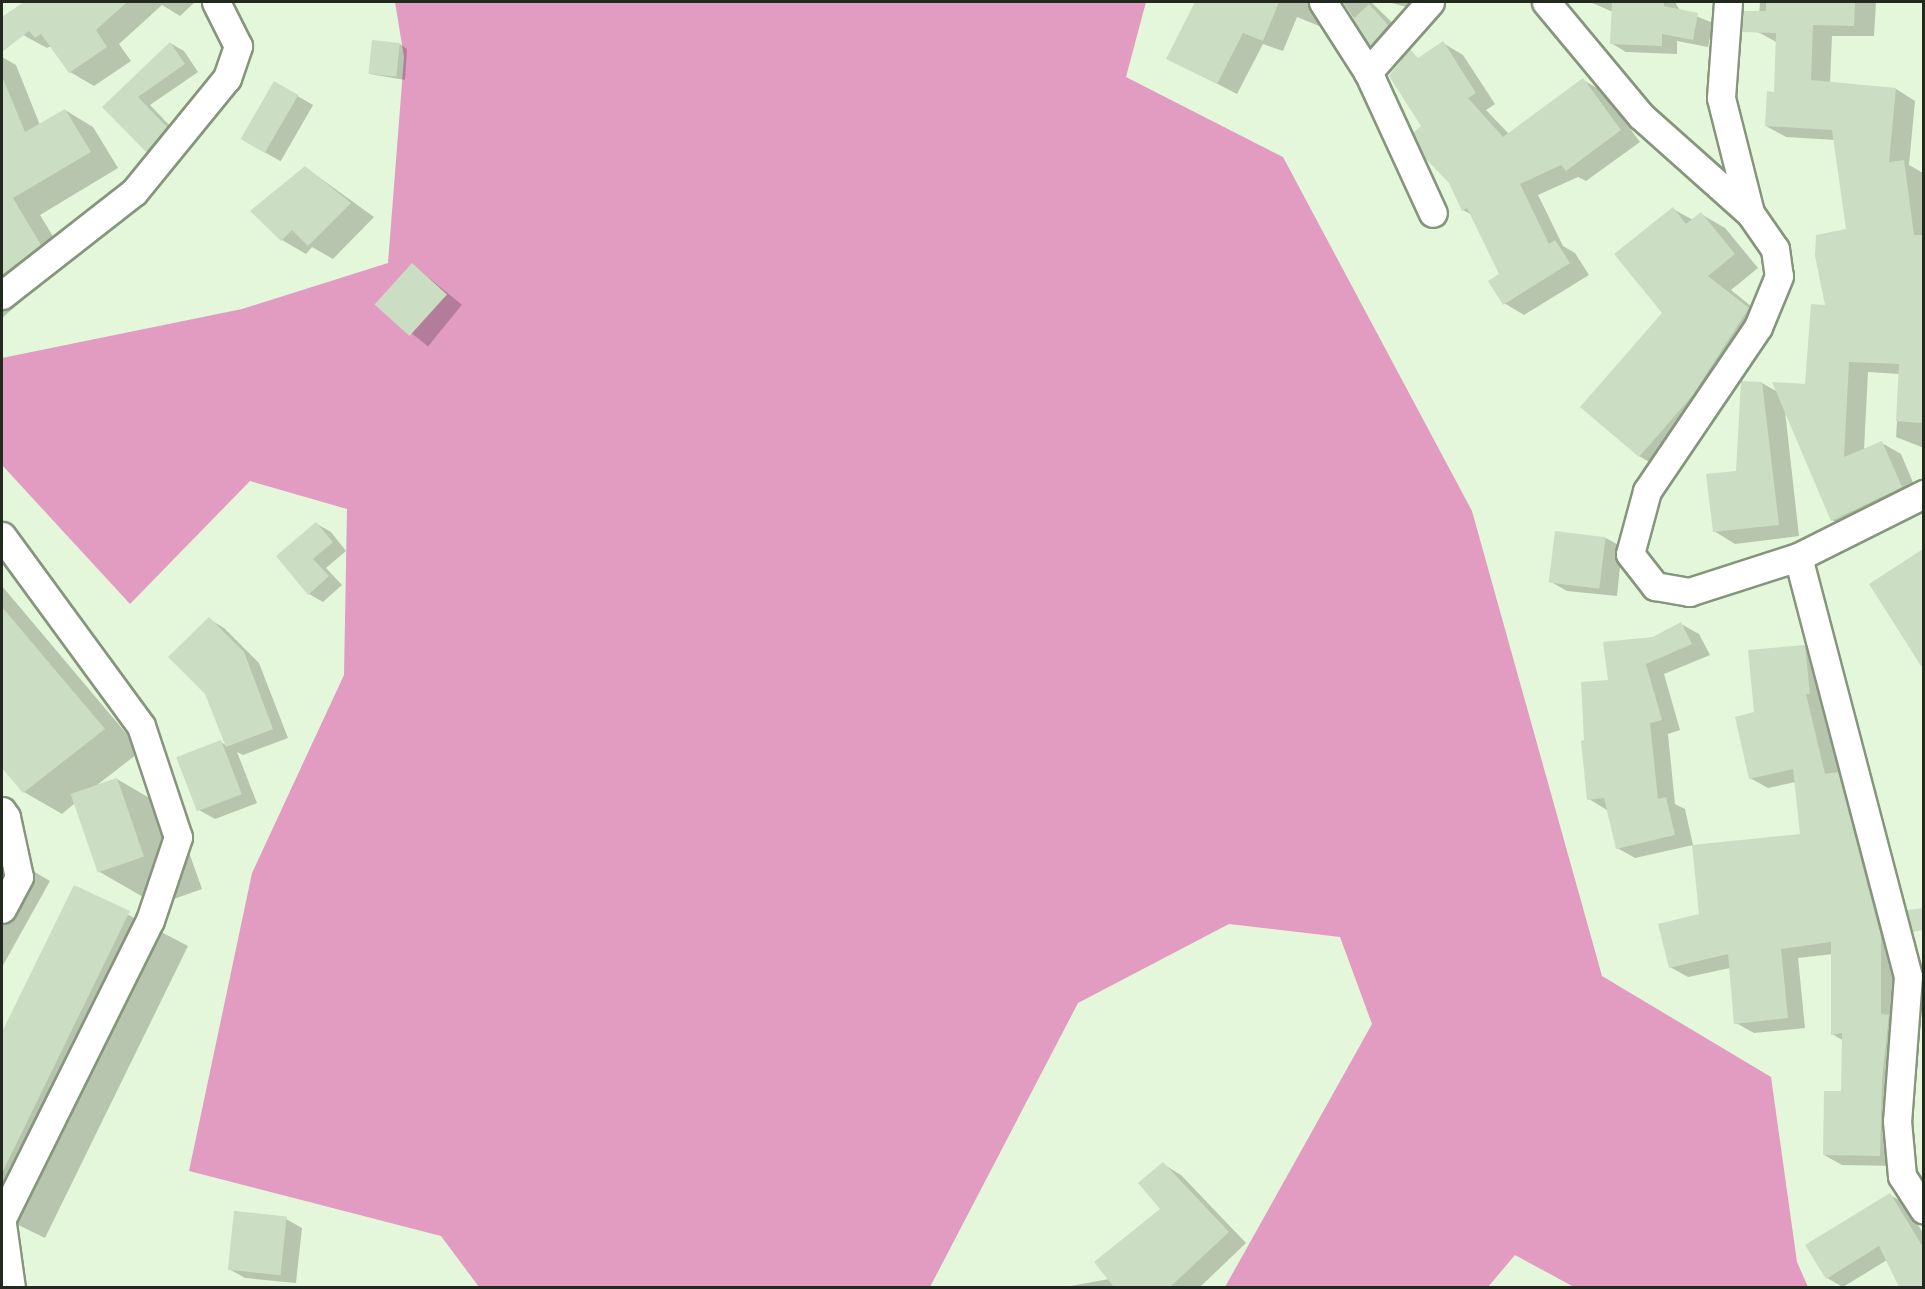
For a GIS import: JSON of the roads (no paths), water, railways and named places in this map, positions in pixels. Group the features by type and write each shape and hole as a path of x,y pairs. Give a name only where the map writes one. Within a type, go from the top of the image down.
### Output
{"street":[{"path":"2,295 134,192 227,78 238,46 216,2"},
{"path":"1323,2 1368,72 1433,213"},
{"path":"1368,72 1430,2"},
{"path":"1546,2 1641,116 1750,213 1775,249 1779,276 1758,327 1647,491 1630,554 1655,586 1689,592 1798,557 1923,494"},
{"path":"1728,2 1721,98 1750,213"},
{"path":"2,536 141,726 177,837 150,920 2,1218"},
{"path":"1798,557 1908,976 1898,1121 1902,1176 1923,1210"},
{"path":"2,811 6,816 19,877 2,909"},
{"path":"2,1224 11,1287"}]}
